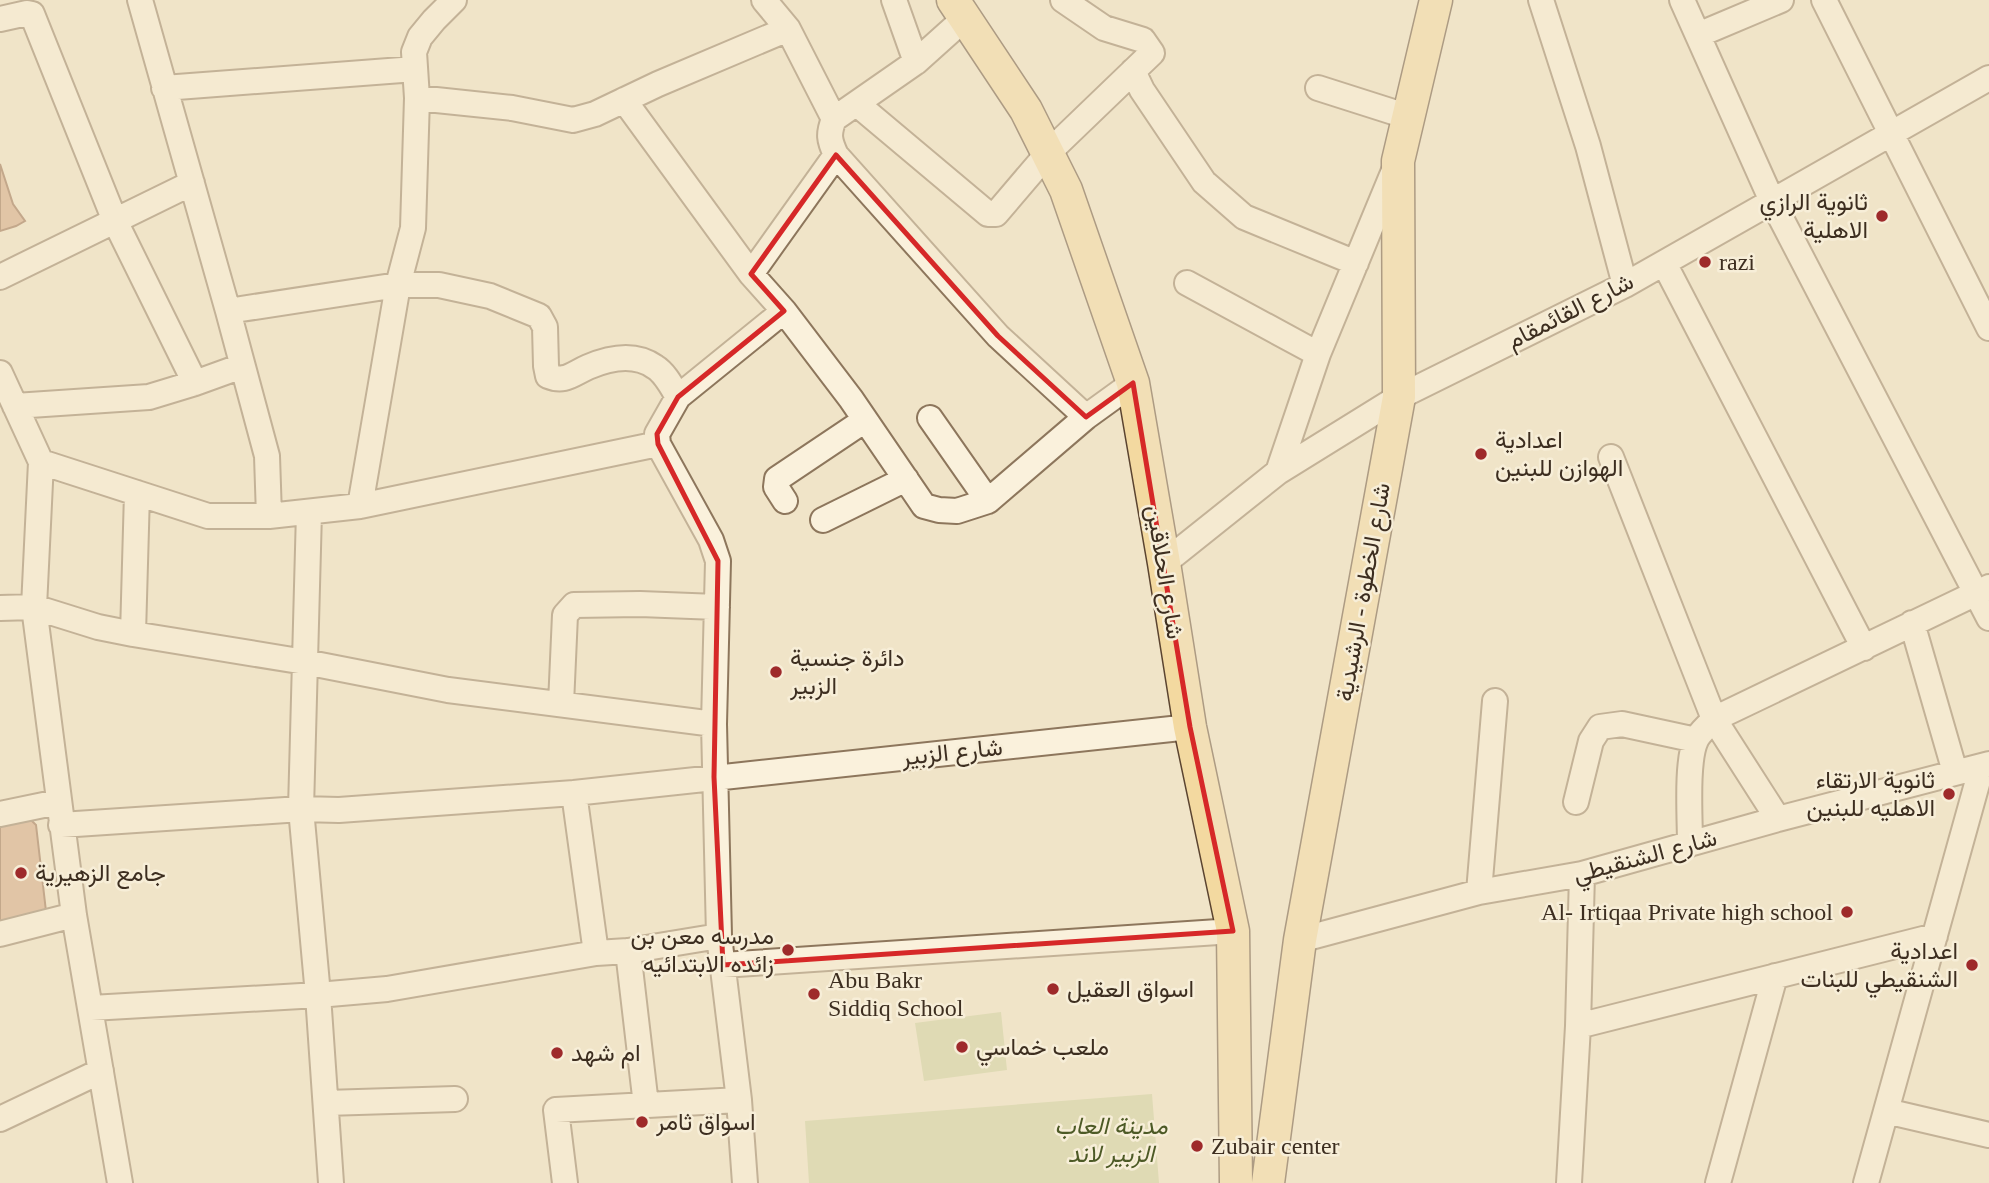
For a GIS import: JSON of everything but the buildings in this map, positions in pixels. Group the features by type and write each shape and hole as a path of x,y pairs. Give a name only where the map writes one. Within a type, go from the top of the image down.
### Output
{"main road":[{"name":"شارع الخطوة - الرشيدية","path":"1268,1183 1300,940 1399,397 1398,161 1436,0"},
{"name":"شارع الحلاقين","path":"959,9 1026,110 1066,190 1133,383 1190,727 1233,931 1236,1183"}],"street":[{"path":"140,0 267,456 269,516"},
{"path":"360,506 398,285 413,228 417,98 414,52 420,37 454,0"},
{"path":"764,0 788,29 834,119"},
{"path":"894,0 916,62"},
{"path":"857,104 988,214 996,214 1048,153 1152,53 1143,40 1104,28 1063,0"},
{"path":"1541,0 1588,146 1625,285"},
{"path":"1682,0 1772,201 1983,590 1989,618"},
{"path":"1698,35 1781,0"},
{"path":"1824,0 1989,328"},
{"path":"959,9 916,62 834,119 828,133 835,155 998,336 1086,417"},
{"path":"0,19 32,14 115,221 195,383"},
{"path":"417,98 512,108 573,120 595,114 788,29"},
{"path":"164,88 415,69"},
{"path":"1133,71 1142,90 1204,182 1244,217 1356,262"},
{"name":"شارع القائمقام","path":"1164,563 1278,472 1399,397 1625,285 1989,78"},
{"path":"1318,88 1409,117"},
{"path":"624,100 751,274 784,311 865,420 924,506 957,511 988,501 1086,417 1133,383"},
{"path":"751,274 835,155"},
{"path":"1278,472 1318,354 1398,161"},
{"path":"0,277 192,183"},
{"path":"1664,263 1864,648"},
{"path":"1187,283 1318,354"},
{"path":"228,311 398,285 439,285 490,296 539,316 545,327 548,376 567,379 588,367 621,357 640,360 657,367 678,397"},
{"path":"745,1183 719,936 713,724 718,561 711,540 657,444 657,434 678,397 784,311"},
{"path":"15,406 149,397 242,366"},
{"path":"0,373 41,462 34,607 74,915 120,1183"},
{"path":"930,418 988,501"},
{"path":"785,501 776,488 777,479 865,420"},
{"path":"41,462 208,516 269,516 360,506 657,444"},
{"path":"1611,457 1714,719 1778,819"},
{"path":"822,520 906,479"},
{"path":"133,634 137,493"},
{"path":"309,512 302,809 331,1183"},
{"path":"1690,844 1690,782 1696,740 1714,719 1983,590"},
{"path":"561,704 565,615 575,605 717,607"},
{"path":"0,608 34,607 98,627 305,662 448,690 713,724"},
{"path":"1912,623 1955,772"},
{"path":"1479,892 1495,701"},
{"path":"1576,802 1591,741 1600,727 1622,724 1696,740"},
{"name":"شارع الزبير","path":"0,814 339,810 574,793 1190,727"},
{"path":"1866,1183 1985,765"},
{"name":"شارع الشنقيطي","path":"1300,940 1479,892 1582,874 1985,765"},
{"path":"574,793 596,953"},
{"path":"1569,1183 1578,1026 1582,874"},
{"path":"0,934 74,915"},
{"path":"723,965 1233,931"},
{"path":"91,1008 387,989 596,953 628,951 719,936"},
{"path":"1578,1026 1935,936"},
{"path":"628,951 646,1105"},
{"path":"1718,1183 1775,976"},
{"path":"0,1119 101,1071"},
{"path":"326,1103 455,1099"},
{"path":"565,1183 556,1110 738,1100"},
{"path":"1886,1111 1989,1135"}],"highlighted area":[{"path":"836,155 998,336 1086,417 1133,383 1190,727 1233,931 723,965 714,777 718,561 658,444 657,434 678,397 784,311 751,274"}],"green space":[{"name":"ملعب خماسي","path":"1001,1012 1007,1070 924,1081 915,1023"},
{"name":"مدينة العاب الزبير لاند","path":"1152,1094 1159,1183 809,1183 805,1121"}],"place":[{"name":"ثانوية الرازي الاهلية","path":"1882,216"},
{"name":"razi","path":"1705,262"},
{"name":"اعدادية الهوازن للبنين","path":"1481,454"},
{"name":"دائرة جنسية الزبير","path":"776,672"},
{"name":"ثانوية الارتقاء الاهليه للبنين","path":"1949,794"},
{"name":"جامع الزهيرية","path":"21,873"},
{"name":"Al- Irtiqaa Private high school","path":"1847,912"},
{"name":"مدرسه معن بن زائده الابتدائيه","path":"788,950"},
{"name":"اعدادية الشنقيطي للبنات","path":"1972,965"},
{"name":"اسواق العقيل","path":"1053,989"},
{"name":"Abu Bakr Siddiq School","path":"814,994"},
{"name":"ملعب خماسي","path":"962,1047"},
{"name":"ام شهد","path":"557,1053"},
{"name":"اسواق ثامر","path":"642,1122"},
{"name":"Zubair center","path":"1197,1146"}]}
